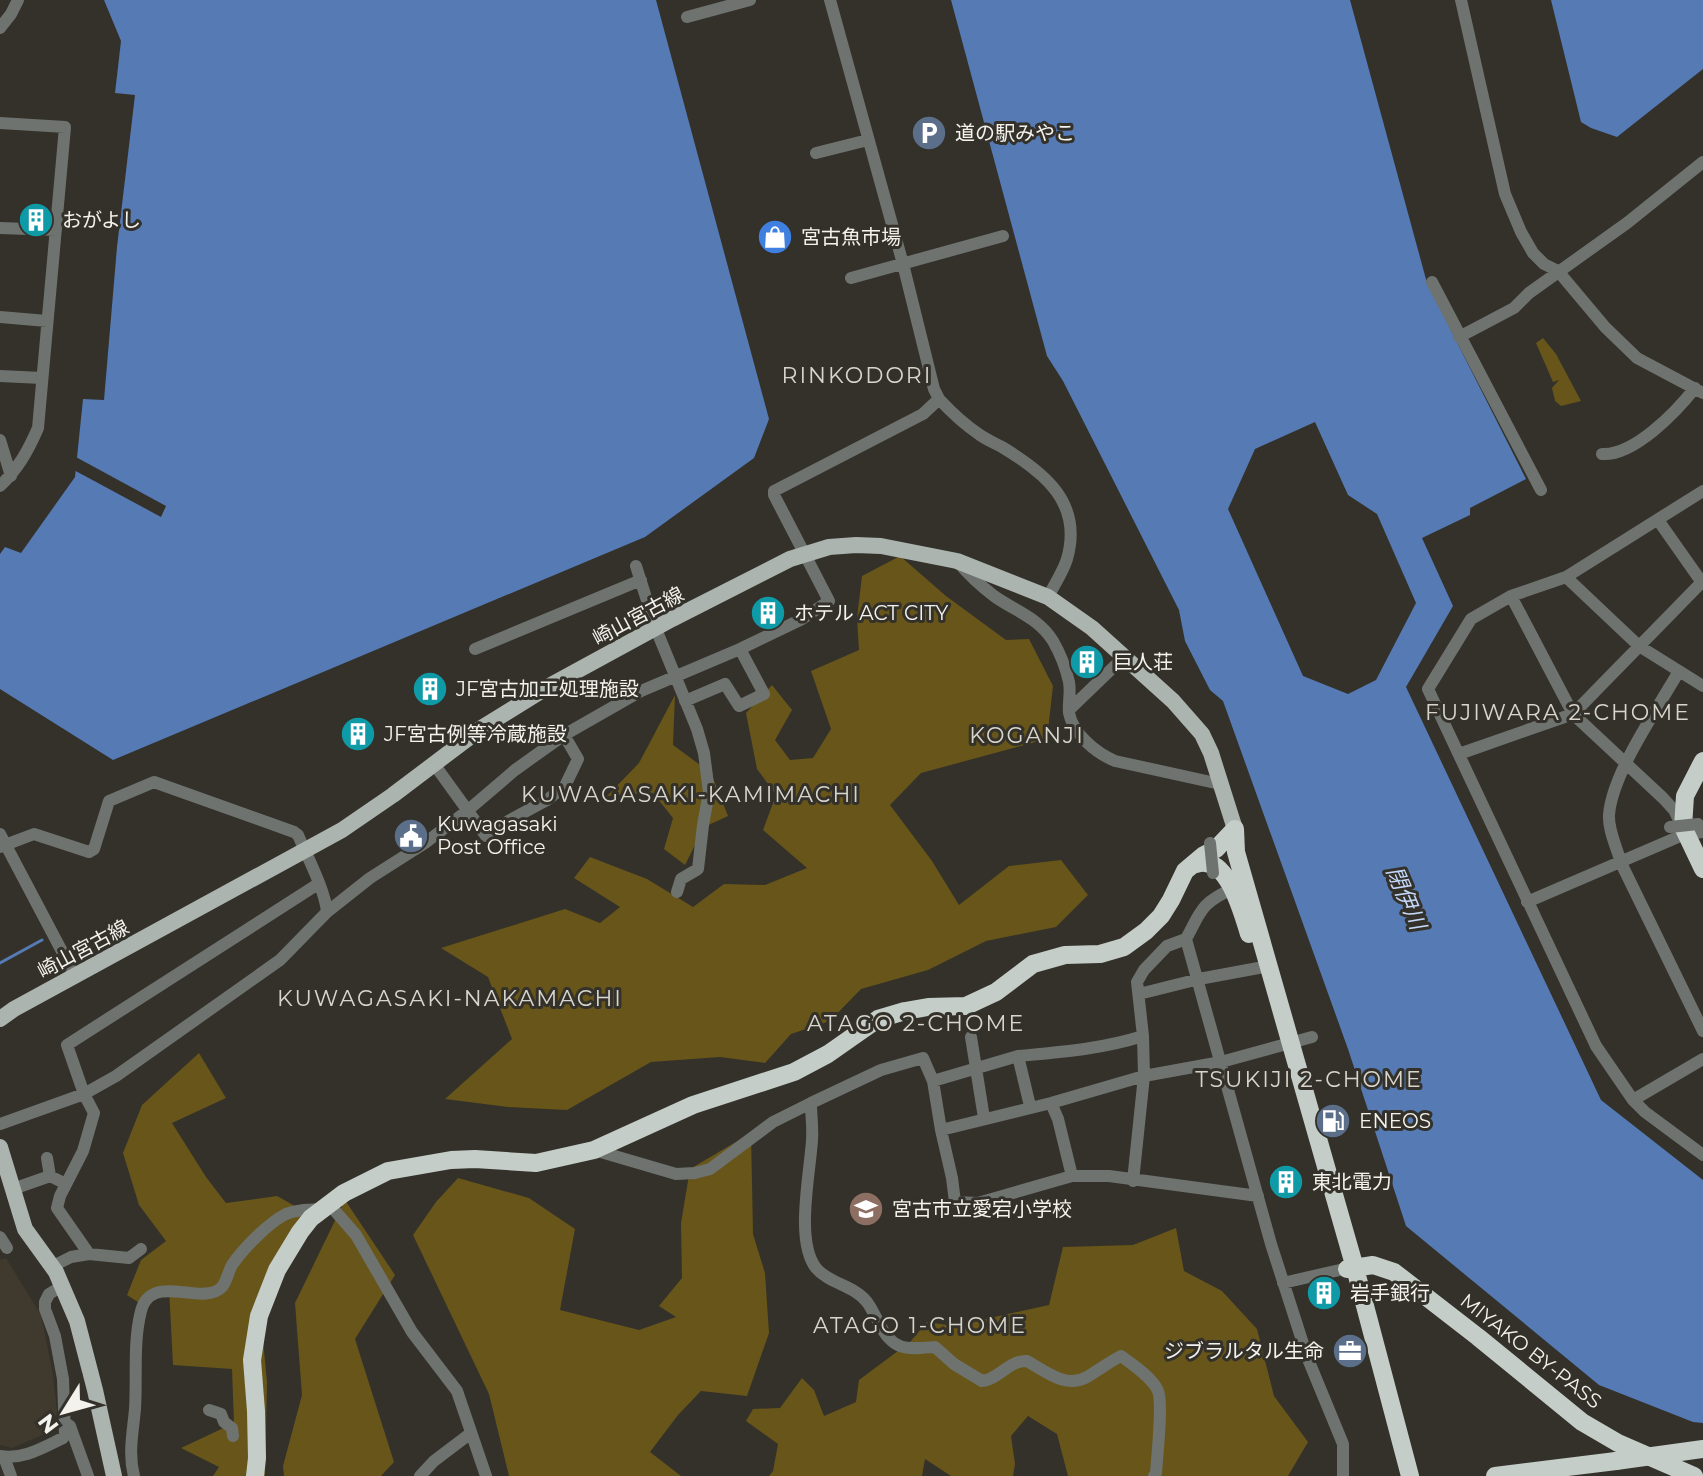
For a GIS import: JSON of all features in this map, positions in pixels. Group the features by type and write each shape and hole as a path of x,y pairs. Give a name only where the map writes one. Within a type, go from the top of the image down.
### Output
{"highway":[{"path":"1703,761 1685,796 1688,829 1703,869"},
{"path":"1235,829 1216,849 1265,968"},
{"path":"255,1476 257,1441 252,1360 259,1316 277,1270 300,1232 311,1218 344,1193 388,1171 454,1160 536,1163 594,1150 693,1105 794,1072 828,1054 878,1019 916,1009 966,1006 996,992 1033,964 1065,955 1100,954 1124,947 1161,916 1178,882 1220,859 1235,829"},
{"path":"1220,859 1222,871 1245,922"},
{"path":"1220,859 1265,968 1408,1475"},
{"name":"MIYAKO BY-PASS","path":"1350,1268 1373,1265 1394,1272 1582,1422 1685,1475"},
{"path":"1586,1476 1618,1466 1703,1449"},
{"path":"1495,1476 1703,1460"}],"main road":[{"name":"崎山宮古線","path":"5,1014 305,852 373,809 483,727 540,692 790,559 829,547 881,546 957,561 1048,597 1092,628 1173,701 1202,734 1235,829"},
{"path":"0,1147 25,1229 53,1266 77,1321 114,1476"}],"street":[{"path":"0,28 18,0"},
{"path":"687,17 750,0"},
{"path":"830,0 934,389 959,420 1033,468 1062,497 1069,522 1070,545 1066,562 1048,597"},
{"path":"1461,0 1505,194 1533,253 1544,264 1558,271 1605,327 1637,358 1699,390 1628,448 1602,454"},
{"path":"0,123 65,127 38,428 25,457 0,486"},
{"path":"816,153 868,140"},
{"path":"1459,337 1514,308 1529,293 1627,223 1703,162"},
{"path":"0,228 56,230"},
{"path":"851,278 1003,236"},
{"path":"1432,282 1541,490"},
{"path":"0,317 47,321"},
{"path":"0,376 42,378"},
{"path":"0,1124 84,1094 127,1069 280,960 327,912 370,878 425,843 515,770 564,735 641,691 740,649 802,619 829,601 774,491 923,414 939,399"},
{"path":"0,440 11,476"},
{"path":"1703,491 1566,577 1511,596 1471,619 1428,689 1596,1046 1633,1100 1662,1126 1703,1155"},
{"path":"1459,754 1573,714 1702,583 1658,520"},
{"path":"957,561 989,600 1041,626 1052,640 1069,684 1071,720 1087,743 1115,761 1220,784"},
{"path":"636,566 656,629 697,729 709,792 698,869 681,879 677,892"},
{"path":"1566,577 1639,646 1703,686"},
{"path":"475,649 641,580"},
{"path":"1511,596 1573,714 1674,810 1688,829 1621,863 1527,902"},
{"path":"685,701 725,684 739,706 764,694 740,649"},
{"path":"1069,710 1124,657"},
{"path":"1679,671 1626,763 1609,816 1621,863 1703,1031"},
{"path":"434,764 486,836 565,786 578,759 564,735"},
{"path":"75,976 2,842 34,834 89,852 94,849 109,801 154,782 294,832 305,852 327,912"},
{"path":"89,1254 58,1211 57,1204 83,1151 94,1113 67,1045 318,884"},
{"path":"1133,1181 1144,1076 1137,982 1167,946 1186,939 1205,905 1232,889"},
{"path":"1186,939 1283,1283 1308,1359 1343,1444 1343,1476"},
{"path":"1139,994 1199,979 1265,968"},
{"path":"933,1081 1018,1056 1084,1050 1143,1036"},
{"path":"971,1037 984,1118"},
{"path":"941,1130 1144,1076 1221,1062 1312,1037"},
{"path":"1018,1056 1030,1106"},
{"path":"594,1150 676,1174 710,1169 773,1122 881,1070 923,1058 933,1081 955,1202 978,1203 1072,1176 1109,1176 1258,1196"},
{"path":"1633,1100 1703,1059"},
{"path":"811,1103 813,1136 804,1228 809,1256 821,1273 863,1296 891,1342 905,1349 935,1347 954,1364 982,1381 989,1380 1021,1360 1057,1379 1084,1379 1121,1356 1158,1390 1160,1404 1154,1476"},
{"path":"1051,1103 1072,1176"},
{"path":"47,1158 50,1176"},
{"path":"13,1189 50,1176 66,1184"},
{"path":"134,1476 130,1460 135,1365 141,1311 147,1298 160,1292 202,1294 216,1291 223,1285 234,1261 276,1221 299,1210 325,1206 356,1235 412,1332 457,1391 486,1476"},
{"path":"53,1266 71,1257 89,1254 129,1258 141,1249"},
{"path":"1283,1283 1350,1268"},
{"path":"11,1476 2,1459 32,1453 65,1435 63,1379 55,1336 45,1309 49,1294 62,1286"},
{"path":"209,1410 221,1414 224,1422 232,1428 229,1436 257,1441"},
{"path":"64,1424 70,1426 88,1476"},
{"path":"420,1476 434,1461 471,1433"}],"shaded area":[{"path":"1543,338 1556,354 1581,401 1561,406 1555,401 1552,388 1559,380 1553,382 1536,343"},
{"path":"900,556 946,596 1006,640 1029,639 1053,686 1047,739 921,773 890,805 932,861 959,905 1009,866 1061,860 1088,895 1056,927 986,941 928,970 861,989 830,1021 791,1034 765,1063 720,1057 651,1062 567,1110 445,1099 512,1039 488,977 441,948 565,909 600,923 620,907 574,878 590,857 647,879 693,907 724,884 765,885 807,868 763,830 776,795 757,769 746,713 772,685 792,710 775,740 790,760 813,758 831,729 811,671 859,650 857,618 862,576"},
{"path":"675,695 673,745 711,773 728,816 704,827 685,865 664,849 673,818 653,793 607,796 639,763"},
{"path":"199,1053 226,1098 172,1123 206,1177 226,1203 277,1196 320,1220 259,1299 267,1382 265,1476 213,1476 219,1467 181,1448 234,1423 232,1369 173,1365 169,1288 144,1306 127,1295 141,1260 166,1241 139,1205 123,1153 142,1105"},
{"path":"751,1133 753,1234 765,1273 769,1333 747,1396 701,1391 678,1415 650,1452 681,1476 509,1476 489,1394 413,1235 436,1202 458,1178 529,1198 575,1229 560,1310 639,1330 676,1317 659,1306 682,1278 681,1223 690,1169"},
{"path":"345,1200 395,1275 355,1339 394,1462 381,1476 284,1476 283,1466 302,1395 295,1303"},
{"path":"1176,1228 1184,1271 1222,1291 1257,1329 1274,1396 1308,1442 1288,1476 1068,1476 1057,1434 1028,1416 1011,1436 1015,1464 1013,1476 951,1476 925,1459 922,1476 769,1476 773,1471 778,1444 746,1421 753,1409 780,1408 802,1378 814,1390 824,1416 856,1402 859,1380 910,1342 927,1322 954,1326 1049,1305 1063,1247 1133,1245"},
{"path":"6,1258 41,1315 53,1374 59,1428 12,1448 0,1445 0,1260"}],"water":[{"path":"104,0 656,0 769,419 754,458 645,537 113,760 0,689 0,554 5,547 21,553 75,477 83,399 104,400 117,247 135,95 115,93 121,41"},
{"name":"閉伊川","path":"951,0 1350,0 1427,283 1526,479 1470,508 1470,515 1422,538 1453,606 1406,687 1601,1100 1703,1180 1703,1423 1693,1422 1599,1385 1406,1226 1348,1049 1223,701 1210,690 1185,641 1179,610 1063,381 1047,356","holes":["1315,422 1348,495 1377,514 1416,603 1376,680 1348,694 1303,676 1228,509 1255,449"]},
{"path":"1551,0 1703,0 1703,69 1617,137 1591,128 1581,122"}],"pier":[{"path":"74,456 166,506 161,517 72,469"}],"waterway":[{"path":"0,963 42,940"}],"place":[{"name":"道の駅みやこ","path":"929,133"},
{"name":"おがよし","path":"36,220"},
{"name":"宮古魚市場","path":"775,237"},
{"name":"ホテル ACT CITY","path":"768,613"},
{"name":"巨人荘","path":"1087,662"},
{"name":"JF宮古加工処理施設","path":"430,689"},
{"name":"JF宮古例等冷蔵施設","path":"358,734"},
{"name":"Kuwagasaki Post Office","path":"411,836"},
{"name":"ENEOS","path":"1333,1121"},
{"name":"東北電力","path":"1286,1182"},
{"name":"宮古市立愛宕小学校","path":"866,1209"},
{"name":"岩手銀行","path":"1324,1293"},
{"name":"ジブラルタル生命","path":"1350,1351"}],"district":[{"name":"RINKODORI","path":"857,375"},
{"name":"FUJIWARA 2-CHOME","path":"1558,712"},
{"name":"KOGANJI","path":"1027,735"},
{"name":"KUWAGASAKI-KAMIMACHI","path":"691,794"},
{"name":"KUWAGASAKI-NAKAMACHI","path":"450,998"},
{"name":"ATAGO 2-CHOME","path":"916,1023"},
{"name":"TSUKIJI 2-CHOME","path":"1309,1079"},
{"name":"ATAGO 1-CHOME","path":"920,1325"}]}
